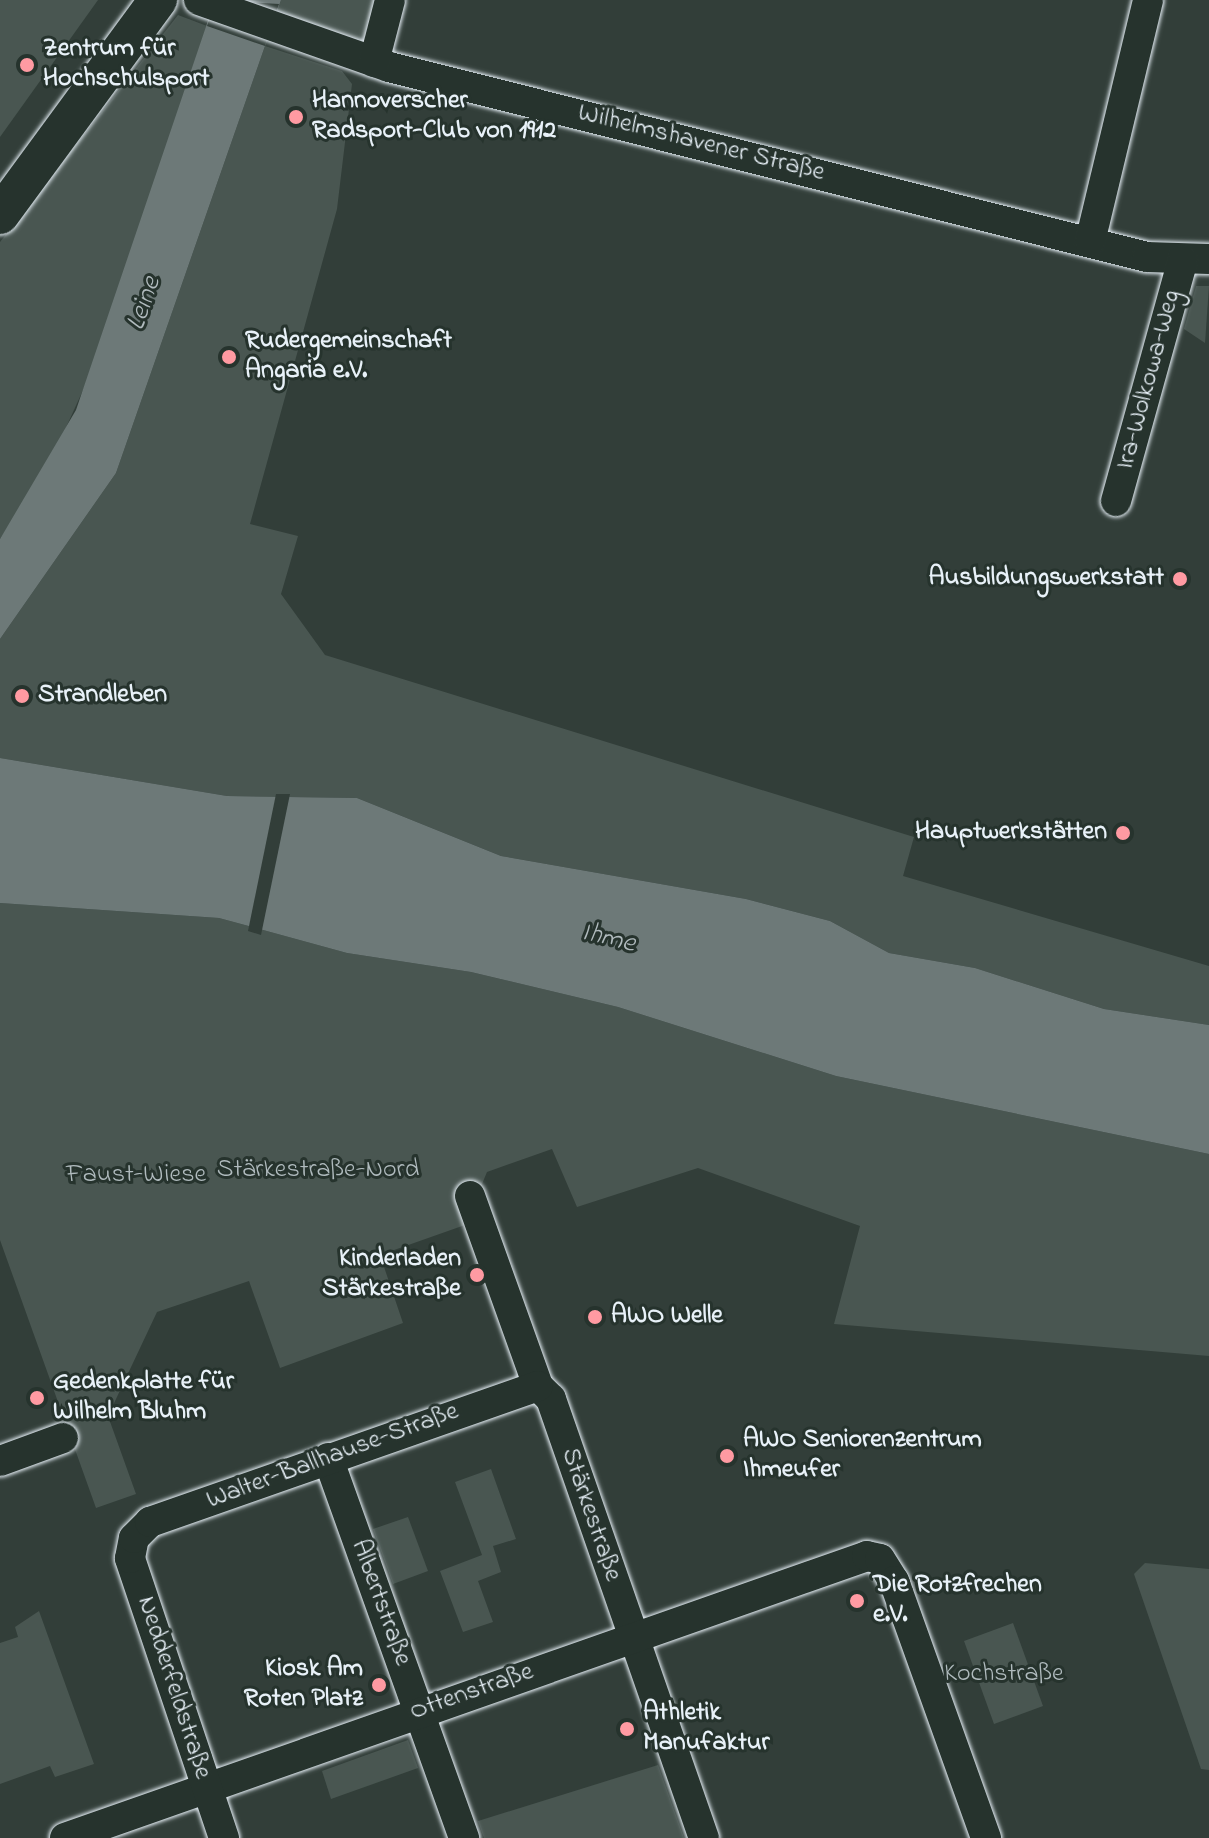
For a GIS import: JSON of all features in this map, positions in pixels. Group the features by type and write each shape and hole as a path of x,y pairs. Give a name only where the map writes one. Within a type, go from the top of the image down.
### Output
{"main road":[{"path":"0,180 129,0"},
{"path":"0,215 158,0"}],"street":[{"path":"0,197 143,0"},
{"name":"Wilhelmshavener Straße","path":"199,0 374,62 1090,242 1196,259"},
{"path":"374,62 390,0"},
{"path":"1090,242 1148,0"},
{"name":"Ira-Wolkowa-Weg","path":"1116,501 1196,259"},
{"name":"Stärkestraße","path":"470,1196 488,1270 512,1334 538,1386 551,1399 704,1838"},
{"name":"Walter-Ballhause-Straße","path":"134,1538 150,1522 538,1386"},
{"path":"0,1461 63,1438"},
{"name":"Albertstraße","path":"328,1458 464,1838"},
{"name":"Nedderfeldstraße","path":"134,1538 130,1558 224,1838"},
{"name":"Ottenstraße","path":"65,1838 851,1558 880,1559 986,1838"}],"green space":[{"name":"Zentrum für Hochschulsport","path":"0,0 98,0 0,137"},
{"path":"281,0 390,0 374,62 273,24"},
{"path":"178,15 207,26 89,377 48,467 0,539 0,242"},
{"path":"265,46 342,71 352,84 337,209 250,524 298,536 281,594 325,655 914,837 903,876 1209,966 1209,1025 1104,1009 975,968 889,953 830,921 746,899 501,856 357,798 227,796 0,758 0,639 116,473"},
{"path":"1196,286 1209,286 1205,343 1184,329"},
{"path":"0,903 219,918 347,953 471,972 618,1007 836,1076 1209,1154 1209,1356 834,1324 860,1226 698,1168 577,1207 552,1149 487,1172 465,1225 380,1255 403,1323 280,1368 249,1281 157,1312 108,1416 136,1494 96,1508 0,1240"},
{"path":"491,1469 516,1539 493,1546 501,1572 478,1581 493,1622 463,1632 440,1571 482,1555 455,1482"},
{"path":"408,1517 428,1571 393,1584 373,1529"},
{"path":"1145,1563 1209,1569 1209,1770 1201,1769 1134,1574"},
{"path":"39,1611 94,1764 55,1777 50,1766 0,1784 0,1643 18,1637 15,1627"},
{"name":"Kochstraße","path":"1013,1623 1043,1706 994,1724 964,1641"},
{"path":"408,1740 418,1768 331,1799 322,1771"},
{"path":"658,1765 684,1838 484,1838 478,1821"}],"water":[{"name":"Leine","path":"215,0 281,0 116,473 0,639 0,539 76,410"},
{"name":"Ihme","path":"0,758 227,796 357,798 501,856 746,899 830,921 889,953 975,968 1104,1009 1209,1025 1209,1154 836,1076 618,1007 471,972 347,953 219,918 0,903"}],"pier":[{"path":"215,0 279,4 265,46 207,26"},
{"path":"276,794 290,794 261,935 248,931"}],"place":[{"name":"Zentrum für Hochschulsport","path":"27,65"},
{"name":"Hannoverscher Radsport-Club von 1912","path":"296,117"},
{"name":"Rudergemeinschaft Angaria e.V.","path":"229,357"},
{"name":"Ausbildungswerkstatt","path":"1180,579"},
{"name":"Strandleben","path":"22,696"},
{"name":"Hauptwerkstätten","path":"1123,833"},
{"name":"Kinderladen Stärkestraße","path":"477,1275"},
{"name":"AWO Welle","path":"595,1317"},
{"name":"Gedenkplatte für Wilhelm Bluhm","path":"37,1398"},
{"name":"AWO Seniorenzentrum Ihmeufer","path":"727,1456"},
{"name":"Die Rotzfrechen e.V.","path":"857,1601"},
{"name":"Kiosk Am Roten Platz","path":"379,1685"},
{"name":"Athletik Manufaktur","path":"627,1729"}],"park label":[{"name":"Stärkestraße-Nord","path":"318,1171"},
{"name":"Faust-Wiese","path":"136,1176"}]}
